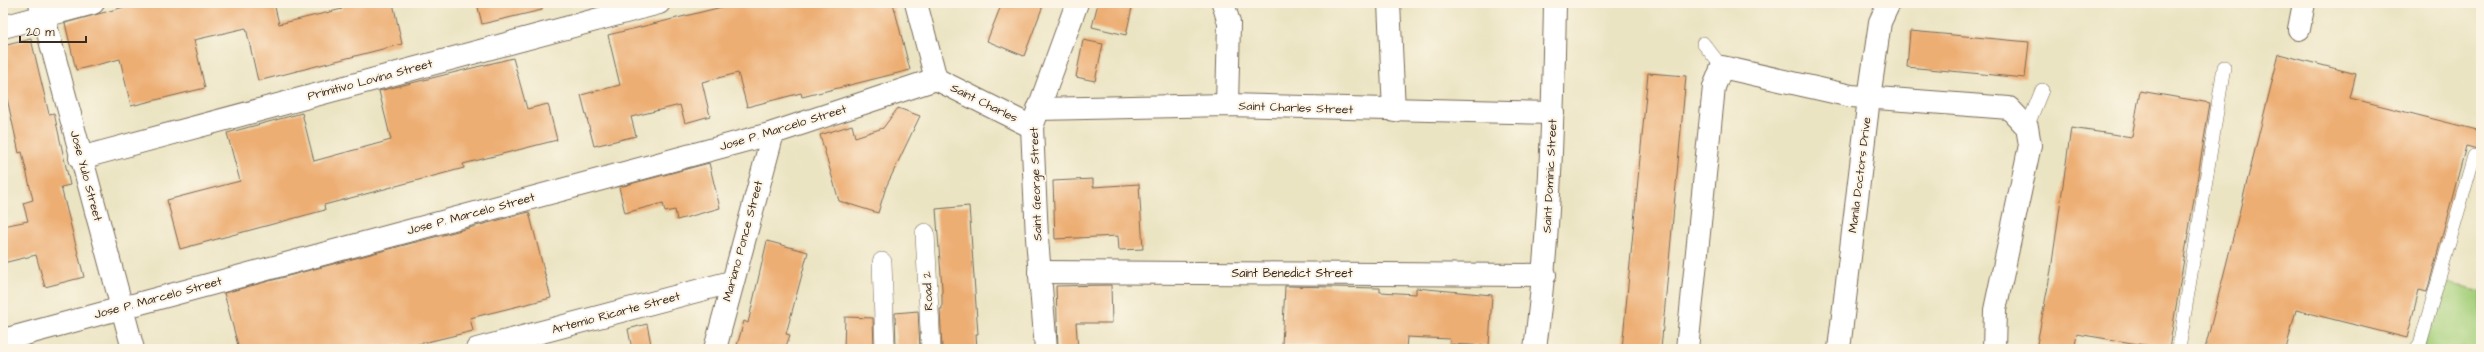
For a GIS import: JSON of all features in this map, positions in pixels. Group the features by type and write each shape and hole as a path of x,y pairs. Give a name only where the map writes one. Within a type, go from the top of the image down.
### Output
{"street":[{"path":"3,27 42,10 93,3"},
{"name":"Primitivo Lovina Street","path":"80,158 659,3"},
{"path":"916,3 936,80"},
{"name":"Saint George Street","path":"1046,349 1039,272 1035,118 1077,3"},
{"path":"1223,3 1229,23 1227,105"},
{"path":"1389,3 1394,111"},
{"name":"Saint Dominic Street","path":"1535,349 1545,274 1553,113 1555,3"},
{"name":"Manila Doctors Drive","path":"1839,349 1869,98 1880,22 1889,3"},
{"path":"2298,29 2304,3"},
{"name":"Jose Yulo Street","path":"42,10 80,158 133,349"},
{"path":"1686,349 1714,87 1722,67 1869,98 2009,108 2027,127 2030,145 1996,310 1994,349"},
{"name":"Saint Charles","path":"936,80 1035,118"},
{"name":"Jose P. Marcelo Street","path":"3,340 773,133 936,80"},
{"name":"Saint Charles Street","path":"1035,118 1227,105 1394,111 1553,113"},
{"name":"Mariano Ponce Street","path":"715,349 731,282 773,133"},
{"name":"Road 2","path":"925,233 931,349"},
{"path":"882,262 885,349"},
{"name":"Saint Benedict Street","path":"1039,272 1545,274"},
{"name":"Artemio Ricarte Street","path":"477,349 731,282"}],"lane":[{"path":"1703,43 1722,67"},
{"path":"2179,349 2224,67"},
{"path":"2027,127 2042,90"},
{"path":"2416,349 2420,344 2474,156"}],"green space":[{"path":"2439,281 2481,291 2481,331 2477,349 2423,349"}],"building":[{"path":"139,3 274,3 279,24 342,9 341,3 393,3 402,44 258,81 246,28 194,40 205,88 131,106 120,59 76,70 65,23"},
{"path":"477,3 542,3 542,10 482,24"},
{"path":"738,3 893,3 910,70 802,97 801,93 747,107 738,73 702,82 710,116 685,123 680,105 631,117 636,136 594,146 581,95 620,85 608,35"},
{"path":"1002,3 1044,3 1024,56 987,41"},
{"path":"1098,3 1133,3 1126,35 1092,27"},
{"path":"1910,31 2029,42 2025,78 1907,67"},
{"path":"31,39 49,114 54,113 70,185 61,187 84,277 45,287 36,255 3,263 3,226 28,221 23,203 33,200 22,152 19,153 3,80 3,46"},
{"path":"1083,40 1103,44 1095,81 1076,77"},
{"path":"2279,54 2356,74 2350,98 2481,131 2481,150 2466,146 2427,292 2419,290 2407,338 2296,310 2286,349 2205,349"},
{"path":"513,58 527,109 548,104 557,140 463,164 464,168 324,205 325,210 180,249 167,200 240,181 227,133 302,113 314,161 391,140 379,91"},
{"path":"1648,73 1686,76 1661,349 1622,349"},
{"path":"2140,91 2210,103 2169,349 2077,334 2074,349 2036,349 2051,270 2071,128 2132,137"},
{"path":"898,108 920,116 886,187 878,213 839,201 820,135 852,125 855,137 883,128"},
{"path":"709,163 720,208 677,220 675,210 665,212 663,203 625,213 619,187"},
{"path":"1093,179 1093,187 1139,184 1143,249 1119,250 1118,236 1055,239 1053,181"},
{"path":"969,206 978,334 976,334 977,349 942,349 940,309 942,309 942,288 936,209"},
{"path":"529,212 551,298 470,318 473,331 402,348 401,344 381,349 239,349 224,293"},
{"path":"767,241 808,252 786,334 790,335 785,349 736,349 744,321 748,323"},
{"path":"1111,285 1112,323 1076,323 1078,349 1058,349 1056,286"},
{"path":"1285,286 1380,288 1380,292 1416,294 1416,288 1492,295 1489,346 1449,344 1450,339 1407,337 1406,349 1282,345"},
{"path":"918,311 920,349 896,349 895,313"},
{"path":"845,317 873,318 874,349 844,349"},
{"path":"647,324 652,349 632,349 628,329"}]}
